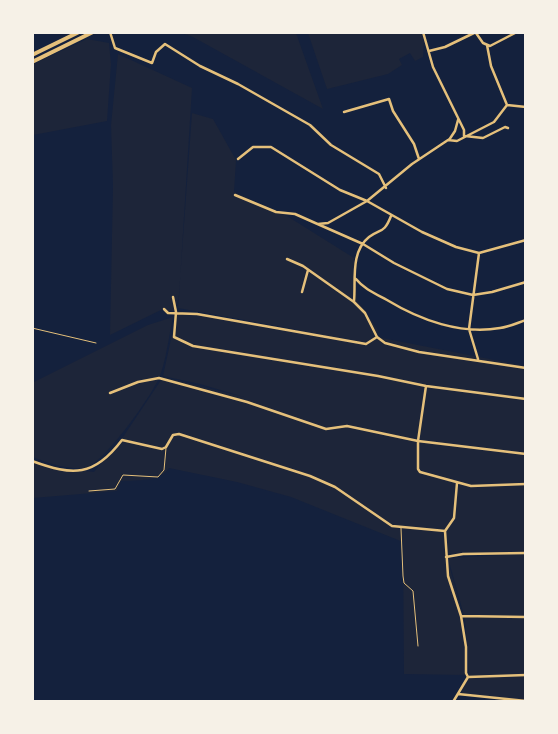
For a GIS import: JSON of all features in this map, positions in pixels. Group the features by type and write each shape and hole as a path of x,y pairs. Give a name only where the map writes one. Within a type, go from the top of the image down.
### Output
{"main road":[{"path":"32,55 79,32"},
{"path":"32,62 93,32"}],"street":[{"path":"110,32 114,48 152,64 156,52 165,44 200,66 238,84 310,125 331,145 379,174 386,188"},
{"path":"424,32 439,81 464,130 464,136"},
{"path":"429,52 476,33 483,44 490,46 516,32"},
{"path":"487,45 491,66 507,105"},
{"path":"344,112 389,99 393,111 414,144 419,159"},
{"path":"507,105 526,106"},
{"path":"448,140 457,141 494,122 507,105"},
{"path":"317,224 328,223 386,188 419,159 448,140 455,131 458,119"},
{"path":"464,136 484,138 508,128"},
{"path":"238,160 253,147 271,147 340,190 367,201 391,216 456,247 479,253 525,241"},
{"path":"235,195 276,212 294,214 364,244 394,263 447,289 473,295 492,292 526,282"},
{"path":"354,302 356,257 369,237 382,231 391,216"},
{"path":"478,360 469,329 479,253"},
{"path":"287,259 308,270 354,302 365,313 377,337 385,343 418,352 526,368"},
{"path":"302,292 308,270"},
{"path":"356,279 361,286 418,317 446,326 469,329 500,328 526,320"},
{"path":"173,297 176,312 174,337 193,346 378,376 426,386 526,399"},
{"path":"164,309 168,313 176,312 239,320 366,344 377,337"},
{"path":"110,393 138,382 159,378 247,402 326,429 347,426 418,441 526,454"},
{"path":"426,386 418,441 418,469 420,472 457,483 501,486 526,484"},
{"path":"32,461 76,472 89,470 111,455 122,440 145,446 166,447 173,435 179,434 282,466 335,488 387,523 401,527 445,531"},
{"path":"457,483 454,518 445,531 446,557 448,576 461,616 468,678"},
{"path":"446,557 463,554 526,553"},
{"path":"461,616 526,617"},
{"path":"468,678 526,676"},
{"path":"453,702 468,678"},
{"path":"458,694 526,701"}],"lane":[{"path":"32,328 96,343"},
{"path":"88,491 115,489 122,475 158,478 164,470 166,447"},
{"path":"401,527 403,576 404,583 413,591 418,646"}],"shaded area":[{"path":"182,33 296,33 323,109 193,37"},
{"path":"308,33 422,33 424,43 423,57 415,61 410,53 399,59 402,65 388,74 327,89"},
{"path":"87,39 109,43 111,64 107,121 33,135 33,64"},
{"path":"118,54 192,88 179,297 174,311 168,311 165,308 110,335 113,186 111,125"},
{"path":"192,113 213,119 236,160 234,192 287,216 354,258 357,300 378,330 377,337 525,366 525,552 446,554 464,619 465,675 404,674 403,542 291,497 237,482 169,468 165,473 154,478 121,481 117,491 33,498 32,460 61,468 94,472 123,437 163,377 244,397 200,384 163,376 177,311 305,331 178,308"},
{"path":"173,317 165,359 157,382 128,427 103,455 85,468 59,466 33,457 32,383 148,325"},
{"path":"525,554 525,700 461,693 469,675 465,619 448,558"}]}
